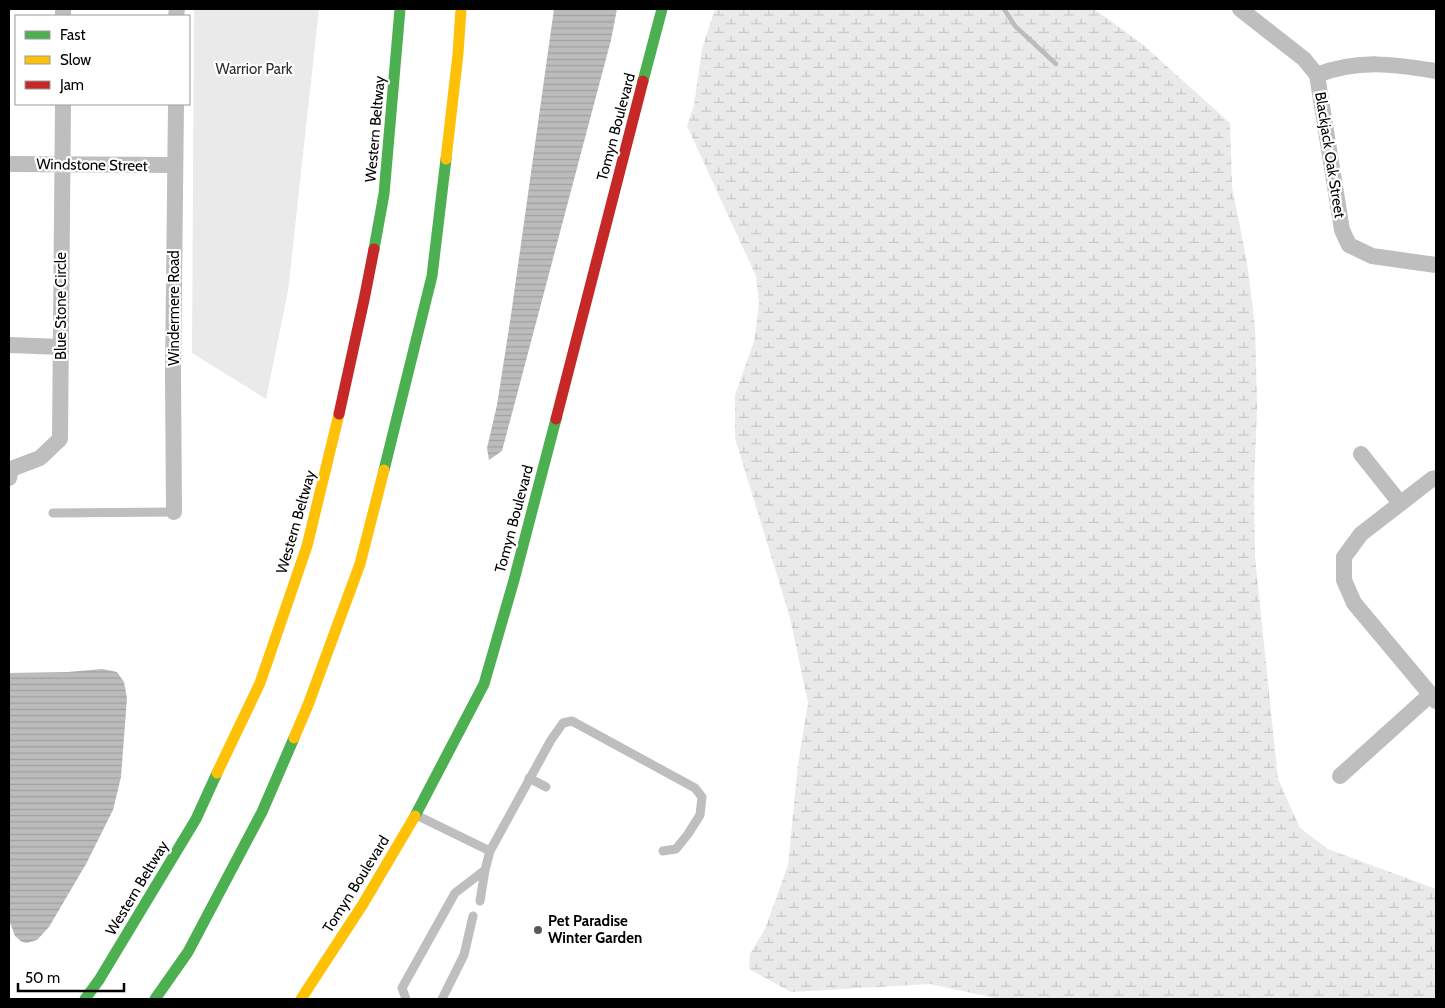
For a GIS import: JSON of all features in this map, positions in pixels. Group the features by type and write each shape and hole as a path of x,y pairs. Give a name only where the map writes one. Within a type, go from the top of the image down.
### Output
{"main road":[{"name":"Western Beltway","path":"85,999 196,819 260,683 307,546 328,463 364,300 384,194 400,9"},
{"path":"432,276 458,54 461,9"},
{"path":"155,999 188,952 262,812 308,705 360,564 432,276 471,9"},
{"name":"Tomyn Boulevard","path":"302,999 363,904 416,815 484,684 514,580 662,9"}],"street":[{"name":"Blackjack Oak Street","path":"1240,9 1304,59 1318,75 1342,230 1350,245 1372,256 1436,265"},
{"path":"1318,75 1334,69 1368,63 1407,66 1436,71"},
{"name":"Blue Stone Circle","path":"9,478 11,469 40,458 60,439 62,105"},
{"name":"Windermere Road","path":"174,512 173,375 176,105"},
{"name":"Windstone Street","path":"9,164 175,165"},
{"path":"9,345 61,346"},
{"path":"1361,454 1400,503"},
{"path":"1340,776 1434,698 1354,603 1344,580 1344,557 1361,534 1432,479 1436,478"}],"lane":[{"path":"53,513 174,512"},
{"path":"480,901 490,851 529,778 563,723 572,721 695,788 702,797 700,815 676,849 663,851"},
{"path":"529,778 546,787"},
{"path":"416,815 490,851"},
{"path":"406,999 402,988 455,894 485,870"},
{"path":"442,999 464,956 473,916"}],"green space":[{"name":"Warrior Park","path":"194,9 319,9 288,291 266,399 192,353"},
{"path":"715,9 1094,9 1141,43 1230,123 1232,187 1247,262 1255,327 1257,406 1254,488 1255,557 1278,779 1300,828 1328,849 1436,889 1436,999 999,999 930,984 791,992 749,969 750,954 765,929 788,865 798,764 808,703 790,618 735,438 735,395 754,341 759,304 756,276 687,126 694,105 702,49"}],"shaded area":[{"path":"554,9 617,9 611,40 502,451 489,460 487,448 497,405 511,315"},
{"path":"102,669 117,672 124,682 127,698 121,777 113,810 86,864 49,927 37,940 27,943 22,942 15,936 9,920 9,673 68,672"}],"waterway":[{"path":"1004,9 1015,26 1056,64"}],"traffic: fast":[{"path":"374,249 384,194 400,9"},
{"path":"643,81 662,9"},
{"path":"384,470 432,276 446,159"},
{"path":"415,816 484,684 514,580 556,419"},
{"path":"155,999 188,952 262,812 294,738"},
{"path":"85,999 99,980 196,819 217,773"}],"traffic: slow":[{"path":"446,159 461,9"},
{"path":"217,773 260,683 307,546 339,414"},
{"path":"294,738 360,564 384,470"},
{"path":"301,999 363,904 415,816"}],"traffic: jam":[{"path":"556,419 643,81"},
{"path":"339,414 374,249"}],"place":[{"name":"Pet Paradise Winter Garden","path":"538,930"}]}
